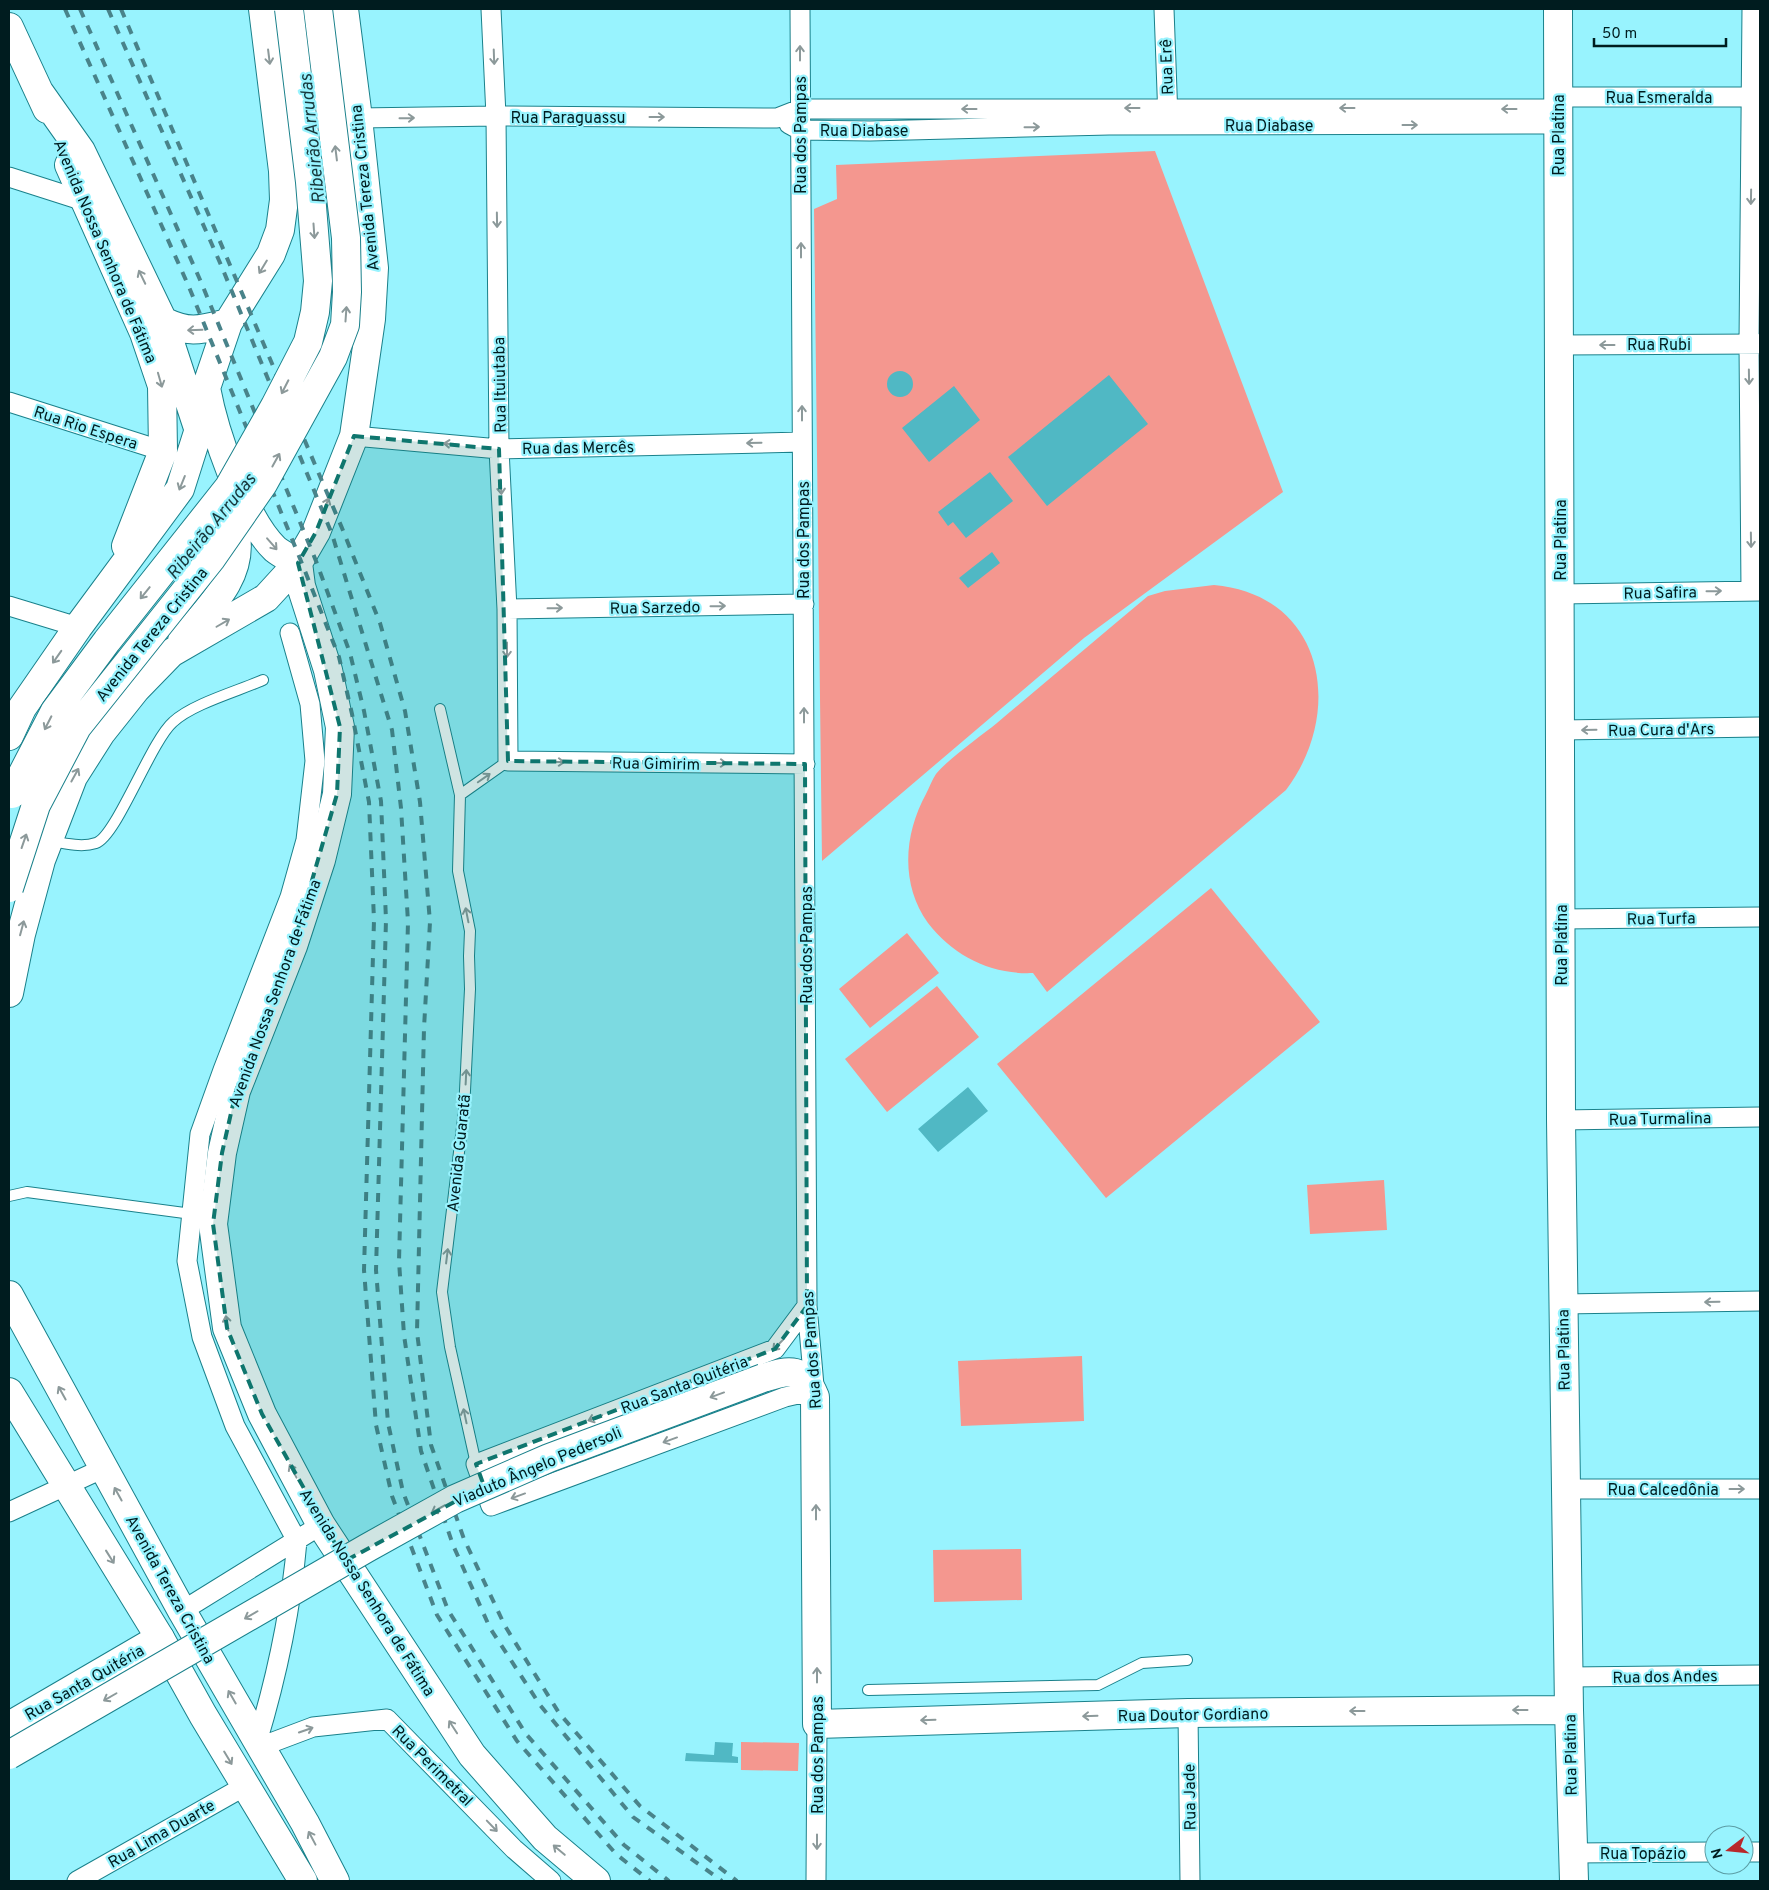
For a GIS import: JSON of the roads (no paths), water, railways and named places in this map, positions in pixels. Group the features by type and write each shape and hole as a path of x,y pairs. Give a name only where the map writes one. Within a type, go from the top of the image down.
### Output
{"main road":[{"path":"9,736 22,708 78,627 180,489 202,438 206,388 228,323 271,254 280,230 284,200 283,171 263,9"},
{"name":"Avenida Tereza Cristina","path":"10,798 55,711 107,641 229,487 275,406 308,342 315,312 318,281 310,182 289,9"},
{"name":"Avenida Tereza Cristina","path":"9,888 36,805 77,727 211,559 263,484 333,357 345,325 347,292 346,238 318,9"},
{"name":"Avenida Tereza Cristina","path":"9,993 21,934 49,840 73,777 102,733 136,689 171,653 266,598 298,563 316,532 354,436 371,320 374,268 344,9"},
{"name":"Rua Platina","path":"1558,9 1561,730 1560,1120 1569,1710 1574,1881"},
{"name":"Avenida Nossa Senhora de Fátima","path":"9,26 17,58 81,151 163,321 223,503 236,535 237,550 234,571 225,587 171,653"},
{"name":"Avenida Nossa Senhora de Fátima","path":"40,93 84,201 144,333 162,386 163,451 112,581"},
{"path":"163,321 183,330 203,330 228,323"},
{"path":"206,388 211,415 222,448 257,526 276,549 298,563"},
{"path":"159,519 194,504 223,503"},
{"name":"Avenida Nossa Senhora de Fátima","path":"298,563 301,586 328,670 340,726 338,794 321,860 293,946 236,1091 222,1153 213,1224 227,1328 262,1414 322,1525 472,1755 545,1838 596,1881"},
{"name":"Avenida Tereza Cristina","path":"9,1295 182,1611 335,1881"},
{"path":"773,1374 801,1374 809,1383 816,1396"},
{"name":"Viaduto Ângelo Pedersoli","path":"9,1755 367,1548 456,1499 549,1458 773,1374"},
{"name":"Avenida Tereza Cristina","path":"9,1394 160,1638 245,1786 303,1881"},
{"name":"Rua dos Pampas","path":"816,1396 817,1724"},
{"name":"Rua Santa Quitéria","path":"9,1726 160,1638"},
{"name":"Rua Doutor Gordiano","path":"817,1724 1188,1713 1569,1710"}],"street":[{"name":"Rua Ituiutaba","path":"491,9 496,116 499,449 507,609 508,761"},
{"name":"Rua dos Pampas","path":"800,9 807,1306 816,1396"},
{"name":"Rua Erê","path":"1164,9 1168,117"},
{"path":"1752,9 1756,97 1756,590"},
{"name":"Rua Esmeralda","path":"1558,110 1756,97"},
{"name":"Rua Diabase","path":"777,118 800,109 1168,117"},
{"name":"Rua Diabase","path":"777,118 800,130 1168,117 1558,110"},
{"name":"Rua Paraguassu","path":"358,118 496,116 777,118"},
{"path":"9,177 84,201"},
{"name":"Rua Rubi","path":"1558,345 1755,344"},
{"name":"Rua Rio Espera","path":"9,402 163,451"},
{"name":"Rua das Mercês","path":"354,436 499,449 802,442"},
{"name":"Rua Safira","path":"1560,594 1756,590"},
{"name":"Rua Sarzedo","path":"507,609 804,604"},
{"path":"9,606 78,627"},
{"name":"Avenida Nossa Senhora de Fátima","path":"290,633 310,704 314,751 306,840 290,897 222,1070 200,1134 186,1260 202,1337 235,1426 297,1541"},
{"name":"Rua Cura d'Ars","path":"1561,730 1760,727"},
{"name":"Rua Gimirim","path":"508,761 805,764"},
{"name":"Rua Turfa","path":"1561,919 1760,917"},
{"name":"Rua Turmalina","path":"1560,1120 1760,1116"},
{"path":"1562,1304 1760,1301"},
{"path":"773,1374 800,1354 807,1306"},
{"name":"Rua Santa Quitéria","path":"476,1464 775,1349 807,1306"},
{"name":"Avenida Guaratã","path":"476,1464 491,1506 785,1398 798,1394 816,1396"},
{"path":"9,1512 104,1468"},
{"name":"Rua Calcedônia","path":"1565,1490 1760,1489"},
{"path":"182,1611 322,1525"},
{"path":"259,1744 277,1672 293,1586 297,1541"},
{"name":"Rua dos Andes","path":"1569,1677 1760,1675"},
{"name":"Rua Jade","path":"1188,1713 1190,1881"},
{"name":"Rua Perimetral","path":"259,1744 312,1728 387,1719 514,1848 551,1881"},
{"name":"Rua dos Pampas","path":"816,1881 817,1724"},
{"name":"Rua Lima Duarte","path":"76,1881 245,1786"},
{"name":"Rua Topázio","path":"1572,1853 1704,1852"}],"lane":[{"path":"49,840 86,846 98,843 107,837 124,802 171,723 185,713 263,680"},
{"name":"Avenida Guaratã","path":"440,709 460,795 458,871 470,931 468,956 470,990 464,1111 442,1292 450,1347 476,1464"},
{"path":"460,795 508,761"},
{"path":"9,1196 27,1192 192,1214"},
{"path":"868,1690 1098,1685 1142,1663 1187,1660"}],"water":[{"path":"900,371 909,375 913,384 909,393 900,397 891,393 887,384 891,375"},
{"path":"1109,375 1148,424 1047,506 1008,457"},
{"path":"954,386 980,420 929,462 902,428"},
{"path":"990,472 1013,501 966,538 953,522 948,526 938,512"},
{"path":"992,552 1000,563 968,588 959,578"},
{"path":"968,1087 988,1111 938,1152 918,1129"},
{"path":"715,1742 733,1743 732,1756 738,1757 738,1763 685,1761 686,1753 714,1755"}],"railway":[{"path":"65,9 189,287 303,566 339,657 352,714 369,802 374,920 364,1270 376,1425 392,1496 437,1615 517,1741 616,1854 650,1881"},
{"path":"80,9 201,282 316,561 350,653 364,711 381,801 386,920 376,1270 388,1423 403,1492 448,1610 526,1734 624,1845 669,1881"},
{"path":"108,9 221,265 332,534 392,730 401,808 408,922 399,1261 404,1335 421,1451 453,1545 490,1628 540,1705 633,1817 722,1881"},
{"path":"121,9 342,528 380,623 405,711 420,802 430,922 424,1028 417,1332 431,1445 464,1539 505,1626 559,1713 640,1806 737,1881"}],"water label":[{"name":"Ribeirão Arrudas","path":"312,139"},
{"name":"Ribeirão Arrudas","path":"211,526"}]}
